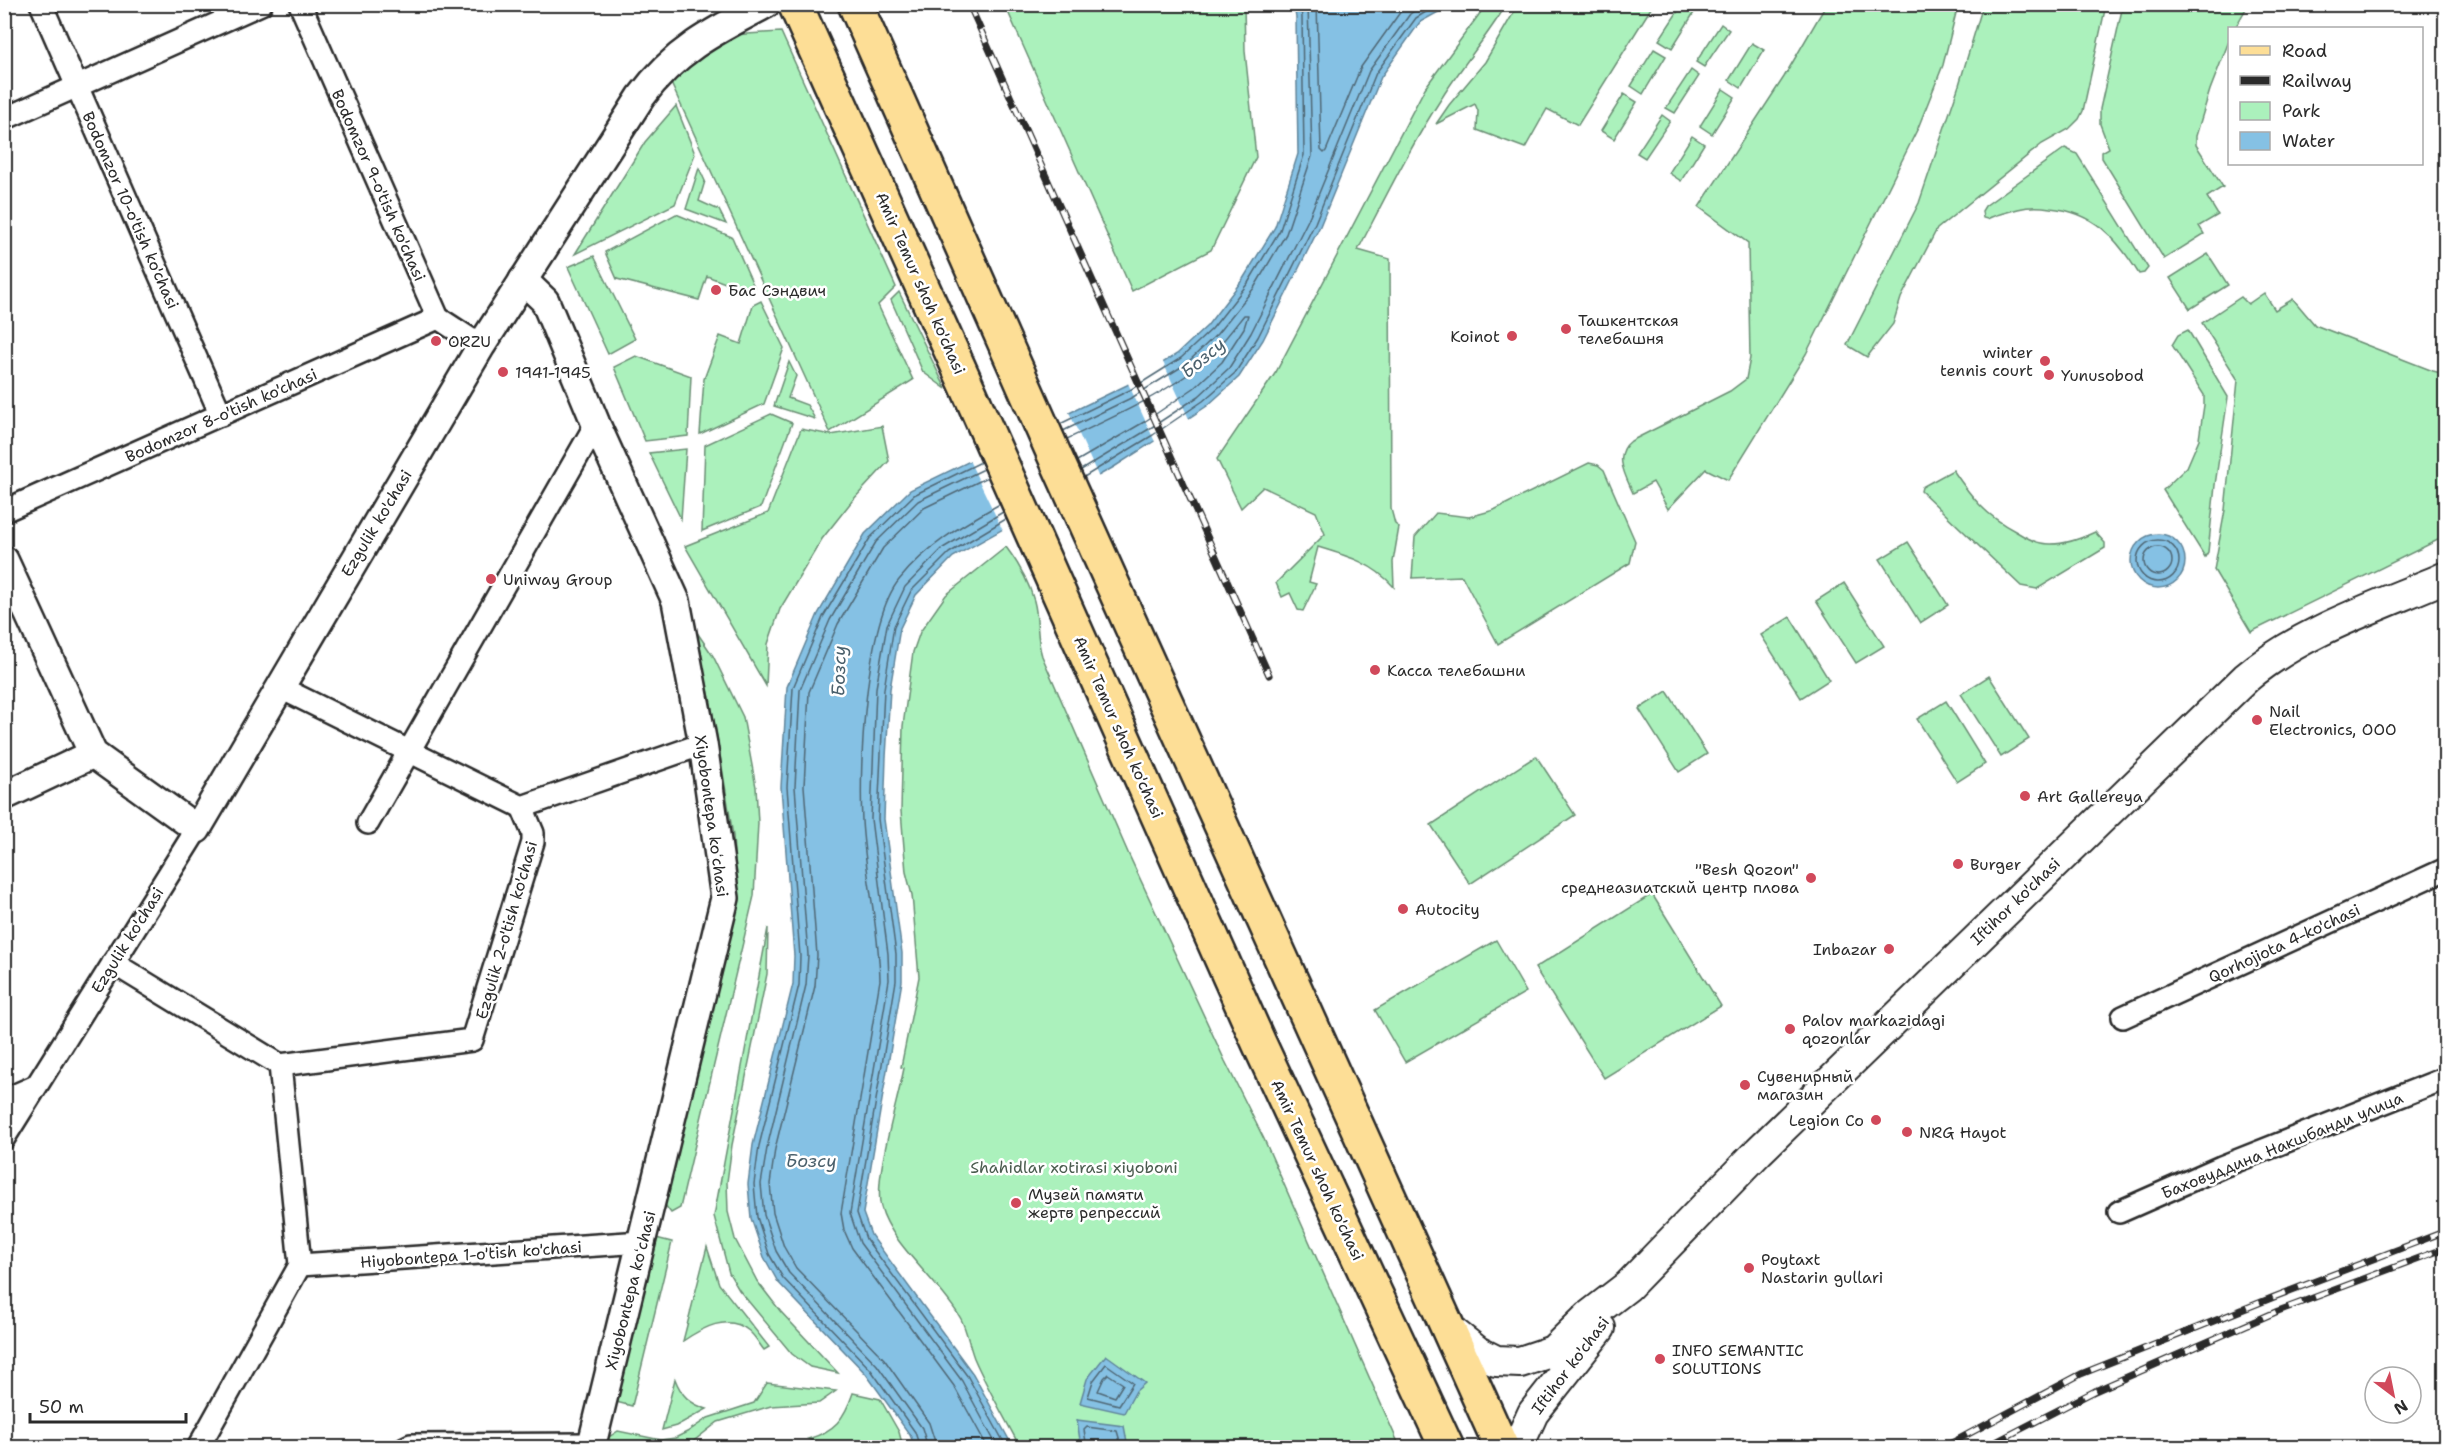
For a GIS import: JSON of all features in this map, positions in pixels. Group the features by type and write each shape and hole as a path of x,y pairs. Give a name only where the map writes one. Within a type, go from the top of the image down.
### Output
{"main road":[{"name":"Amir Temur shoh ko'chasi","path":"795,4 1259,1042 1447,1448"},
{"path":"855,4 1013,364 1502,1448"},
{"name":"Iftihor ko'chasi","path":"1450,1330 1486,1358 1503,1362 1528,1361 1553,1351 1589,1316 1628,1286 1759,1151 2246,678 2276,655 2310,637 2445,577"},
{"name":"Iftihor ko'chasi","path":"1516,1448 1533,1413 1600,1327 1628,1286"}],"street":[{"name":"Bodomzor 10-o'tish ko'chasi","path":"41,4 221,415"},
{"path":"4,119 261,4"},
{"name":"Bodomzor 9-o'tish ko'chasi","path":"300,4 438,318"},
{"name":"Ezgulik ko'chasi","path":"4,1138 197,829 481,346 653,80 707,34 766,4"},
{"name":"Xiyobontepa koʻchasi","path":"523,280 544,301 596,424 676,601 703,744 725,898 592,1446"},
{"path":"438,318 481,346"},
{"name":"Bodomzor 8-o'tish ko'chasi","path":"4,511 438,318"},
{"path":"369,823 596,424"},
{"path":"4,560 93,754 197,829"},
{"path":"279,687 522,807 703,744"},
{"path":"4,796 93,754"},
{"name":"Ezgulik 2-o'tish ko'chasi","path":"280,1065 472,1040 533,842 533,833 522,807"},
{"name":"Qorhojiota 4-ko'chasi","path":"2123,1017 2445,869"},
{"path":"113,963 280,1065 300,1265 202,1446"},
{"name":"Баховуддина Накшбанди улица","path":"2119,1212 2221,1167 2445,1078"},
{"path":"4,1100 34,1087"},
{"name":"Hiyobontepa 1-o'tish ko'chasi","path":"300,1265 642,1242"},
{"path":"405,1448 411,1445 592,1446"}],"green space":[{"path":"1005,5 1244,5 1245,51 1256,157 1211,250 1132,291"},
{"path":"1486,5 1506,5 1431,115 1358,250 1390,259 1391,509 1395,524 1399,527 1393,562 1394,587 1369,566 1350,557 1318,547 1309,582 1316,584 1303,611 1298,610 1290,593 1282,597 1276,583 1325,534 1316,512 1263,487 1241,508 1217,459 1276,372 1425,88"},
{"path":"1518,5 1653,5 1578,125 1547,109 1525,148 1477,130 1478,111 1475,104 1436,124 1485,62"},
{"path":"1682,5 1695,11 1672,48 1659,40"},
{"path":"1826,5 1958,5 1943,65 1918,128 1806,354 1728,480 1706,469 1668,509 1653,482 1633,493 1622,466 1623,452 1631,441 1730,391 1746,379 1750,358 1748,243 1699,207 1784,77"},
{"path":"1983,5 2106,5 2083,111 2069,129 2042,144 1937,229 1901,298 1893,324 1867,357 1847,345 1919,203"},
{"path":"2123,5 2248,5 2236,27 2228,27 2228,44 2210,90 2196,136 2196,145 2223,187 2207,197 2218,215 2199,226 2204,234 2164,259 2102,158 2102,152 2109,148 2100,124 2100,109"},
{"path":"1721,24 1729,30 1704,67 1696,62"},
{"path":"781,32 896,287 878,305 913,380 830,432 670,81 731,35"},
{"path":"1752,43 1764,50 1741,88 1729,80"},
{"path":"1654,49 1666,56 1643,94 1631,86"},
{"path":"1691,70 1699,76 1675,113 1666,108"},
{"path":"1723,89 1735,97 1712,134 1700,126"},
{"path":"1624,94 1637,102 1614,139 1601,131"},
{"path":"676,106 695,154 675,204 575,254 645,142"},
{"path":"1662,115 1670,121 1645,158 1637,153"},
{"path":"1692,136 1704,144 1681,181 1669,173"},
{"path":"2065,148 2077,154 2148,268 2144,273 2139,274 2122,249 2102,229 2091,221 2066,210 2026,207 1987,219 1983,218 1982,211 1985,206"},
{"path":"699,168 705,181 699,201 719,210 726,224 686,209"},
{"path":"676,214 732,237 754,287 746,291 707,276 699,300 617,279 605,252"},
{"path":"2208,254 2228,285 2190,309 2170,278"},
{"path":"594,256 635,339 608,354 568,267"},
{"path":"899,292 946,389 923,372 891,300"},
{"path":"2264,293 2275,310 2293,299 2315,325 2445,374 2446,536 2251,632 2214,570 2225,510 2238,380 2202,323 2241,297 2248,304"},
{"path":"761,301 784,348 764,404 700,434 704,379 720,336 741,344 753,305"},
{"path":"2188,330 2228,397 2208,552 2205,557 2163,490 2187,467 2199,439 2204,395 2172,345 2178,335"},
{"path":"636,356 691,376 688,436 645,441 614,367"},
{"path":"789,362 796,376 788,398 807,405 815,419 774,406"},
{"path":"771,414 792,423 761,507 702,531 705,445"},
{"path":"882,426 889,461 852,501 822,539 780,609 768,644 766,686 685,546 768,513 801,429 831,435"},
{"path":"686,449 681,519 649,453"},
{"path":"1589,463 1598,465 1604,470 1635,541 1630,563 1498,644 1462,576 1412,578 1415,537 1436,513 1469,517 1494,510"},
{"path":"1953,470 1987,512 2024,536 2041,543 2054,544 2076,540 2095,532 2105,543 2105,548 2037,589 2021,586 1921,491 1922,487"},
{"path":"1908,542 1948,605 1920,623 1880,559"},
{"name":"Shahidlar xotirasi xiyoboni","path":"1006,547 1023,573 1032,594 1042,656 1129,855 1264,1139 1400,1447 1020,1447 979,1369 961,1319 942,1292 895,1236 887,1221 881,1207 880,1178 904,1068 901,1067 919,977 912,895 906,872 901,811 903,726 913,652 920,632 946,595"},
{"path":"1844,583 1884,646 1856,663 1816,601"},
{"path":"1790,617 1829,680 1801,698 1761,635"},
{"path":"694,628 713,656 743,717 756,787 758,823 754,896 680,1208 671,1213 665,1205 737,907 733,836 710,698"},
{"path":"1989,676 2029,739 2001,757 1961,694"},
{"path":"1667,691 1707,754 1679,772 1639,709"},
{"path":"1946,701 1985,764 1957,782 1917,719"},
{"path":"1536,756 1575,815 1470,884 1431,825"},
{"path":"1652,894 1721,1006 1604,1078 1535,968"},
{"path":"768,928 767,974 732,1145 727,1182 728,1212 735,1239 757,1281 781,1312 838,1373 810,1367 792,1354 739,1290 729,1273 714,1216"},
{"path":"1496,940 1526,992 1405,1062 1375,1010"},
{"path":"656,1238 672,1242 632,1406 616,1402"},
{"path":"707,1247 719,1284 769,1347 764,1350 749,1331 732,1323 715,1324 683,1341"},
{"path":"675,1379 687,1398 707,1409 676,1426 662,1430"},
{"path":"767,1383 836,1391 819,1403 771,1406 718,1422 686,1447 607,1447 609,1437 618,1431 661,1440 675,1438 708,1418 754,1403"},
{"path":"853,1393 880,1399 899,1432 903,1447 825,1447 808,1439 825,1432 837,1423 846,1410"}],"water":[{"name":"Бозсу","path":"1294,5 1451,5 1420,22 1381,77 1320,226 1263,340 1239,377 1207,406 1114,467 953,557 916,595 900,628 890,689 884,819 902,953 902,981 863,1213 871,1235 973,1374 1013,1447 915,1447 910,1435 866,1374 778,1282 764,1257 751,1218 748,1184 753,1145 793,984 794,956 781,787 787,687 818,614 865,534 910,490 1127,385 1177,354 1207,326 1243,279 1275,227 1298,154"},
{"path":"2153,534 2163,534 2173,538 2181,546 2185,561 2181,576 2173,584 2163,588 2153,588 2143,584 2135,576 2131,566 2131,556 2135,546 2143,538"},
{"path":"1106,1355 1145,1383 1136,1391 1124,1413 1080,1403 1087,1379"},
{"path":"1077,1420 1124,1426 1128,1447 1081,1447"}],"pier":[{"path":"1162,360 1190,421 1156,444 1127,381"},
{"path":"1068,410 1099,478 1003,531 968,458"}],"railway":[{"path":"969,4 1269,675"},
{"path":"1942,1448 2081,1374 2446,1231"},
{"path":"1984,1448 2095,1391 2278,1311 2446,1248"}],"place":[{"name":"Бас Сэндвич","path":"716,290"},
{"name":"Ташкентская телебашня","path":"1566,329"},
{"name":"Koinot","path":"1512,336"},
{"name":"ORZU","path":"436,341"},
{"name":"winter tennis court","path":"2045,361"},
{"name":"1941-1945","path":"503,372"},
{"name":"Yunusobod","path":"2049,375"},
{"name":"Uniway Group","path":"491,579"},
{"name":"Касса телебашни","path":"1375,670"},
{"name":"Nail Electronics, ООО","path":"2257,720"},
{"name":"Art Gallereya","path":"2025,796"},
{"name":"Burger","path":"1958,864"},
{"name":"\"Besh Qozon\" среднеазиатский центр плова","path":"1811,878"},
{"name":"Autocity","path":"1403,909"},
{"name":"Inbazar","path":"1889,949"},
{"name":"Palov markazidagi qozonlar","path":"1790,1029"},
{"name":"Сувенирный магазин","path":"1745,1085"},
{"name":"Legion Co","path":"1876,1120"},
{"name":"NRG Hayot","path":"1907,1132"},
{"name":"Музей памяти жертв репрессий","path":"1016,1203"},
{"name":"Poytaxt Nastarin gullari","path":"1749,1268"},
{"name":"INFO SEMANTIC SOLUTIONS","path":"1660,1359"}]}
